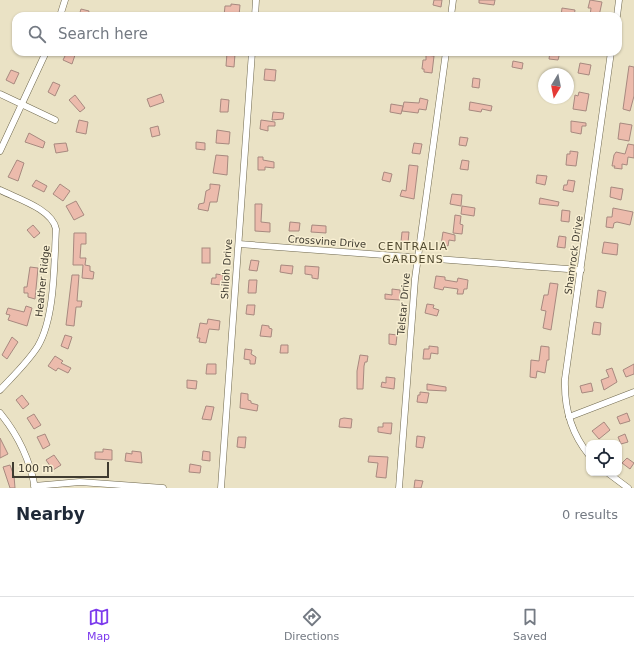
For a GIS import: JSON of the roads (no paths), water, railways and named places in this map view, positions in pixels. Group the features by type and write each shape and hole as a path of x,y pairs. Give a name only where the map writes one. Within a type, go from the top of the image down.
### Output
{"street":[{"path":"61,12 65,0"},
{"path":"255,12 256,0"},
{"path":"452,12 453,0"},
{"path":"618,12 619,0"},
{"path":"0,151 44,56"},
{"name":"Shiloh Drive","path":"221,488 252,56"},
{"name":"Telstar Drive","path":"399,488 411,325 418,257 445,56"},
{"name":"Shamrock Drive","path":"586,451 578,439 569,417 565,379 610,56"},
{"path":"0,94 55,120"},
{"name":"Heather Ridge","path":"0,190 48,214 55,224 56,229 50,309 44,333 32,355 0,390"},
{"name":"Crossvine Drive","path":"239,244 581,270"},
{"path":"569,417 634,392"},
{"path":"0,412 20,442 31,470 35,487 80,482 163,488"},
{"path":"612,476 628,488"}],"district":[{"name":"CENTRALIA GARDENS","path":"413,252"}]}
